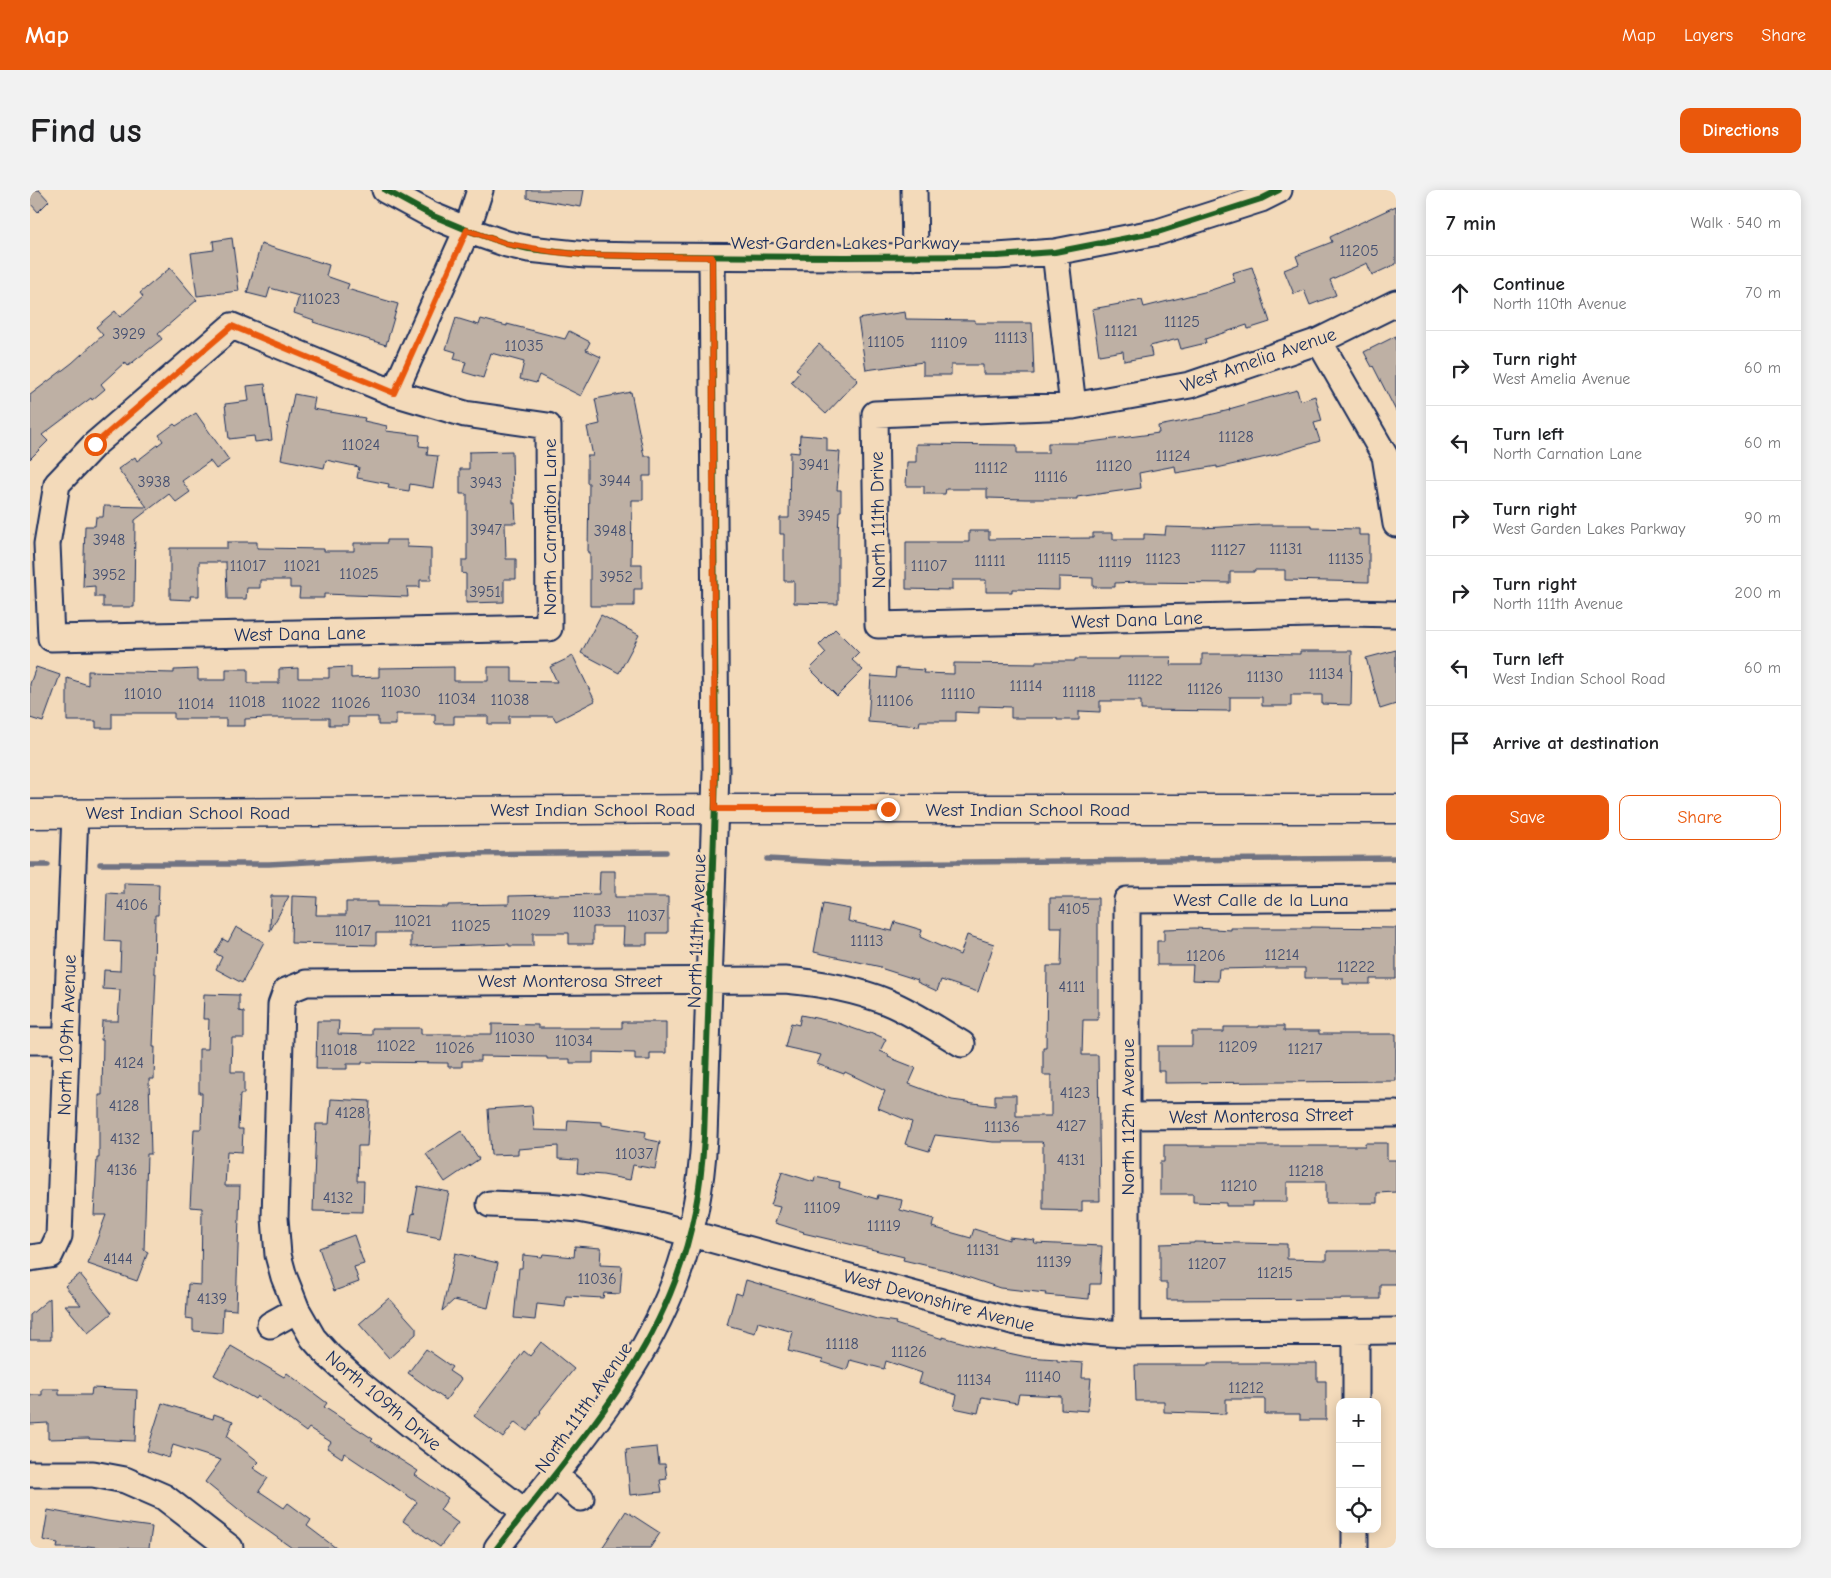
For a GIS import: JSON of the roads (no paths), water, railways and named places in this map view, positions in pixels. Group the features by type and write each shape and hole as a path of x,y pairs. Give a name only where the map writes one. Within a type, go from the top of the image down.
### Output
{"main road":[{"name":"West Indian School Road","path":"30,814 715,809 1396,809"}],"street":[{"name":"West Garden Lakes Parkway","path":"385,190 431,215 507,244 586,255 712,257 997,256 1055,252 1158,232 1262,199 1279,190"},
{"path":"394,393 467,230 480,190"},
{"path":"914,190 915,257"},
{"path":"1055,252 1073,406"},
{"name":"North 111th Avenue","path":"497,1548 602,1412 644,1347 670,1294 690,1233 703,1166 715,809 712,257"},
{"name":"West Amelia Avenue","path":"875,414 1073,406 1190,385 1319,341 1396,303"},
{"name":"West Dana Lane","path":"394,393 232,326 95,444 57,484 47,544 51,638 549,628"},
{"path":"1319,341 1385,456 1396,524"},
{"name":"North Carnation Lane","path":"394,393 464,414 548,426 549,628"},
{"name":"North 111th Drive","path":"875,414 878,625"},
{"name":"West Dana Lane","path":"878,625 1348,613 1396,614"},
{"name":"North 109th Avenue","path":"40,1257 59,1236 75,813"},
{"name":"West Calle de la Luna","path":"1127,900 1396,898"},
{"name":"North 112th Avenue","path":"1127,900 1127,1334"},
{"name":"West Monterosa Street","path":"286,992 306,983 785,980 811,982 862,993 888,1002 962,1044"},
{"name":"North 109th Drive","path":"286,992 281,1005 274,1218 278,1255 288,1290 297,1310 313,1338 329,1356 359,1383 525,1512"},
{"path":"30,1041 66,1041"},
{"name":"West Monterosa Street","path":"1127,1116 1396,1114"},
{"name":"West Devonshire Avenue","path":"490,1204 547,1206 620,1216 690,1233 1012,1322 1048,1328 1127,1334 1396,1331"},
{"path":"270,1325 297,1310"},
{"path":"1356,1331 1356,1398"},
{"path":"30,1474 93,1474 125,1480 164,1497 203,1540 230,1548"},
{"path":"554,1474 581,1498"},
{"path":"1355,1533 1355,1548"}],"waterway":[{"path":"100,864 269,864 458,854 666,852"},
{"path":"767,859 846,863 1396,858"},
{"path":"30,865 48,865"}]}
